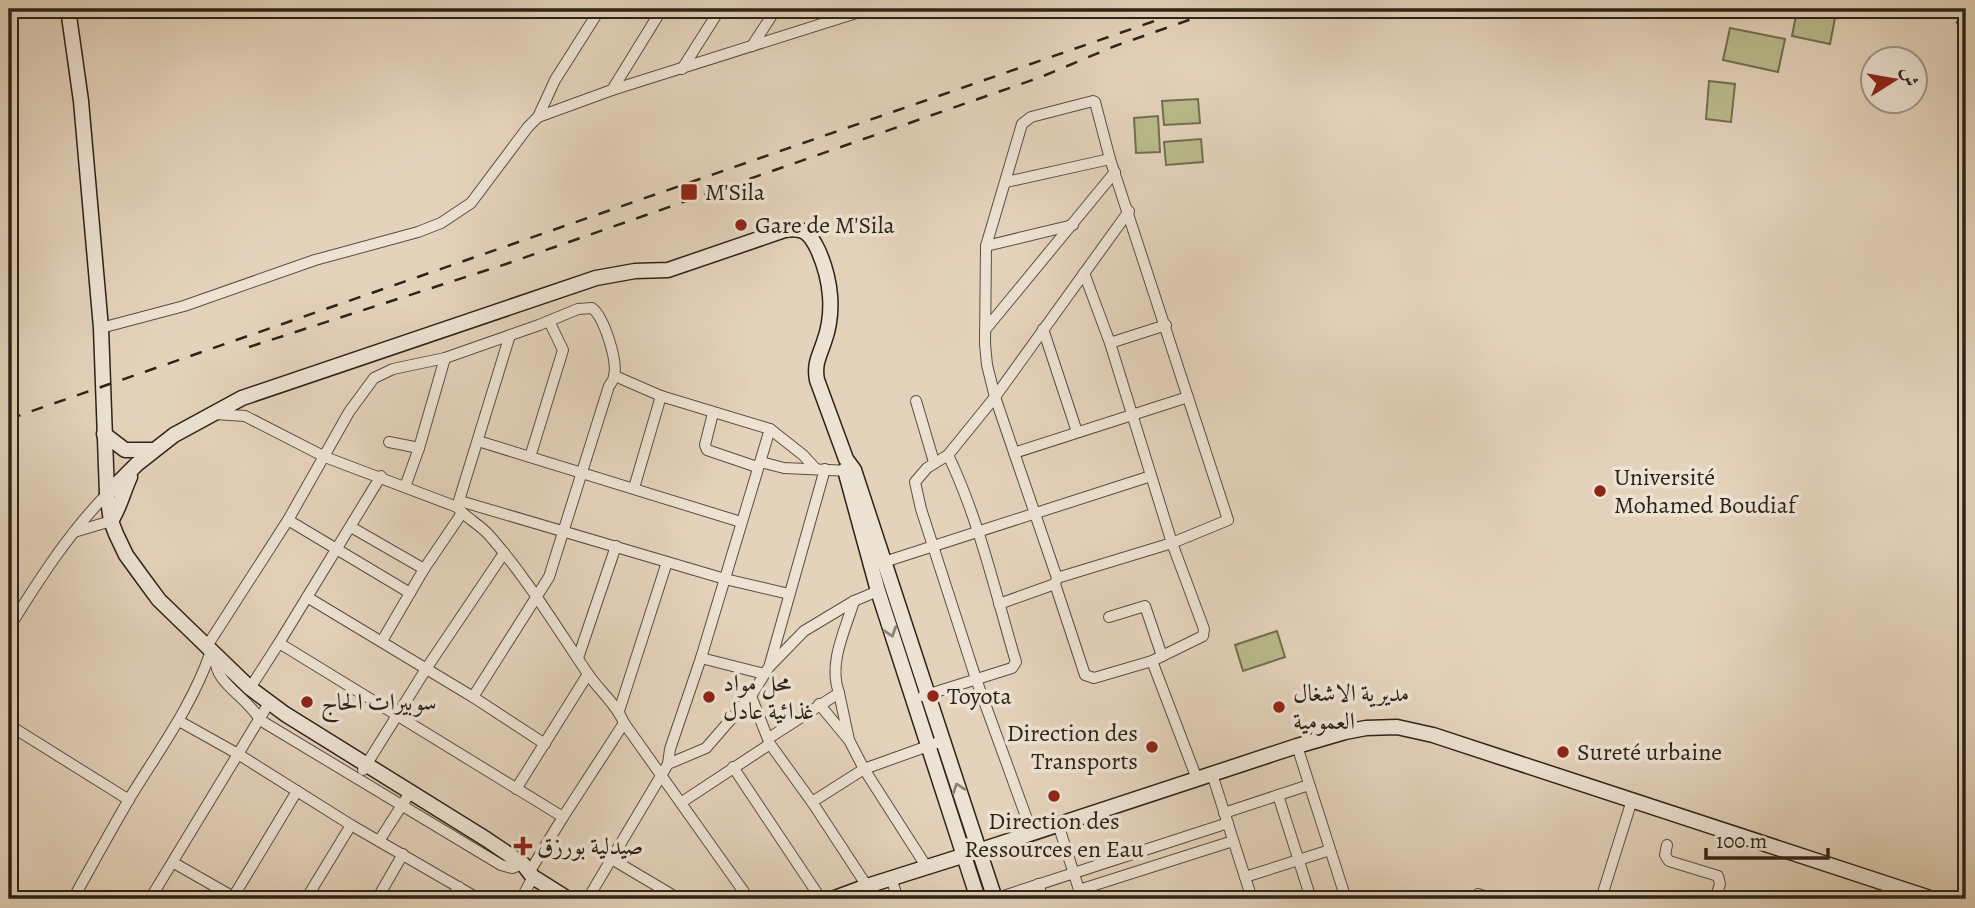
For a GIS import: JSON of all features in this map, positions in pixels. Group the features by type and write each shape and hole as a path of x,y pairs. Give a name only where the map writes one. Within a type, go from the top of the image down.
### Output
{"main road":[{"path":"68,9 81,101 101,328 107,494 111,521 126,555 159,600 250,688 468,828 568,899"},
{"path":"107,494 137,464 173,435 242,398 596,278 635,271 668,270 785,230 803,229 809,234 819,254 831,295 824,341 815,369 822,398 848,467 876,565 927,694 994,899"},
{"path":"104,434 125,450 154,450"},
{"path":"111,521 137,464"},
{"path":"876,565 878,591 926,746 978,899"},
{"path":"832,899 926,866 978,852 1345,732 1396,727 1433,735 1933,899"}],"street":[{"path":"101,328 184,306 268,275 441,223 471,203 538,117 555,80 600,9"},
{"path":"612,90 662,9"},
{"path":"682,69 720,9"},
{"path":"752,46 776,9"},
{"path":"830,21 837,9"},
{"path":"538,117 612,90 869,9"},
{"path":"999,604 1056,581 1172,543 1228,520 1110,159 1096,102 1089,101 1031,117 1022,124 986,246 987,365 995,397 1056,581 1085,675 1094,678 1157,659 1204,634 1172,543 1110,343 1084,273"},
{"path":"1006,182 1110,159"},
{"path":"985,330 1115,172"},
{"path":"1032,833 976,679 920,509 915,482 918,476 948,455 995,397 1129,211"},
{"path":"986,246 1073,225"},
{"path":"73,899 129,800 179,721 202,678 211,651 349,412 374,377 393,369 445,358 578,309 592,308 597,310 608,339 615,376 609,386 549,577 473,696"},
{"path":"530,457 563,350 549,321"},
{"path":"1110,343 1166,325"},
{"path":"1043,328 1077,432"},
{"path":"382,641 459,507 510,335"},
{"path":"405,487 445,358"},
{"path":"615,376 661,396 771,429 820,469"},
{"path":"634,488 661,396"},
{"path":"1014,453 1188,397"},
{"path":"242,398 245,416"},
{"path":"916,401 934,463"},
{"path":"713,413 705,445 707,450 759,465 820,469 848,467"},
{"path":"210,414 245,416 325,457 459,507 565,530 724,579 789,594"},
{"path":"588,898 668,764 670,749 701,658 771,429"},
{"path":"478,441 741,522"},
{"path":"389,442 419,448"},
{"path":"913,700 1015,666 1016,662 977,533 948,455"},
{"path":"766,671 789,594 820,469"},
{"path":"250,688 381,476"},
{"path":"876,565 1151,476"},
{"path":"9,628 41,576 73,532 107,494"},
{"path":"459,507 474,519 504,553 538,598 588,674 619,711 624,723 749,899"},
{"path":"288,520 410,593"},
{"path":"73,532 111,521"},
{"path":"351,527 424,569"},
{"path":"578,659 616,547"},
{"path":"358,779 426,669 504,553"},
{"path":"619,711 667,562"},
{"path":"668,764 706,748 751,696 766,671 804,631 854,601 878,591"},
{"path":"307,597 473,696 545,744"},
{"path":"849,740 834,679 834,665 854,601"},
{"path":"1109,617 1145,606 1157,659 1197,779"},
{"path":"279,643 563,817"},
{"path":"211,651 221,680 251,705 260,720 501,865 528,871"},
{"path":"701,658 766,671"},
{"path":"516,789 588,674"},
{"path":"682,802 819,704 839,693"},
{"path":"751,696 770,741 867,886"},
{"path":"150,899 270,703"},
{"path":"819,704 849,740 864,769 926,866"},
{"path":"179,721 479,899"},
{"path":"521,899 528,871 624,723"},
{"path":"9,725 129,800"},
{"path":"812,802 864,769 942,741"},
{"path":"1297,747 1346,899"},
{"path":"670,749 689,756"},
{"path":"339,768 349,754"},
{"path":"733,767 821,899"},
{"path":"1212,774 1252,899"},
{"path":"994,899 1226,818 1278,795 1309,785"},
{"path":"174,863 234,899 297,791"},
{"path":"379,841 411,791"},
{"path":"1278,795 1311,899"},
{"path":"1601,899 1632,800"},
{"path":"1058,824 1081,895 1233,841"},
{"path":"306,899 351,825"},
{"path":"461,842 468,828"},
{"path":"1667,845 1665,855 1670,861 1718,876 1720,884 1716,899"},
{"path":"1245,877 1330,849"},
{"path":"377,899 403,854"},
{"path":"610,858 679,899"},
{"path":"891,878 898,899"},
{"path":"1038,884 1043,899"},
{"path":"451,899 458,887"},
{"path":"1478,894 1494,899"}],"green space":[{"path":"1797,10 1835,18 1830,44 1792,36"},
{"path":"1730,28 1785,39 1778,72 1723,60"},
{"path":"1709,81 1735,84 1731,122 1706,119"},
{"path":"1198,99 1200,123 1164,125 1162,101"},
{"path":"1158,116 1160,152 1136,153 1134,118"},
{"path":"1201,139 1203,162 1166,165 1164,142"},
{"path":"1277,631 1285,657 1243,671 1235,645"}],"railway":[{"path":"9,419 1189,9"},
{"path":"249,347 506,264 1041,77 1115,46 1220,9"},
{"path":"1936,9 1966,28"}],"place":[{"name":"M'Sila","path":"689,192"},
{"name":"Gare de M'Sila","path":"741,225"},
{"name":"Université Mohamed Boudiaf","path":"1600,491"},
{"name":"Toyota","path":"933,696"},
{"name":"محل مواد غذائية عادل","path":"709,697"},
{"name":"سوبيرات الحاج","path":"307,702"},
{"name":"مديرية الاشغال العمومية","path":"1279,707"},
{"name":"Direction des Transports","path":"1152,747"},
{"name":"Sureté urbaine","path":"1563,752"},
{"name":"Direction des Ressources en Eau","path":"1054,796"},
{"name":"صيدلية بورزق","path":"523,846"}]}
